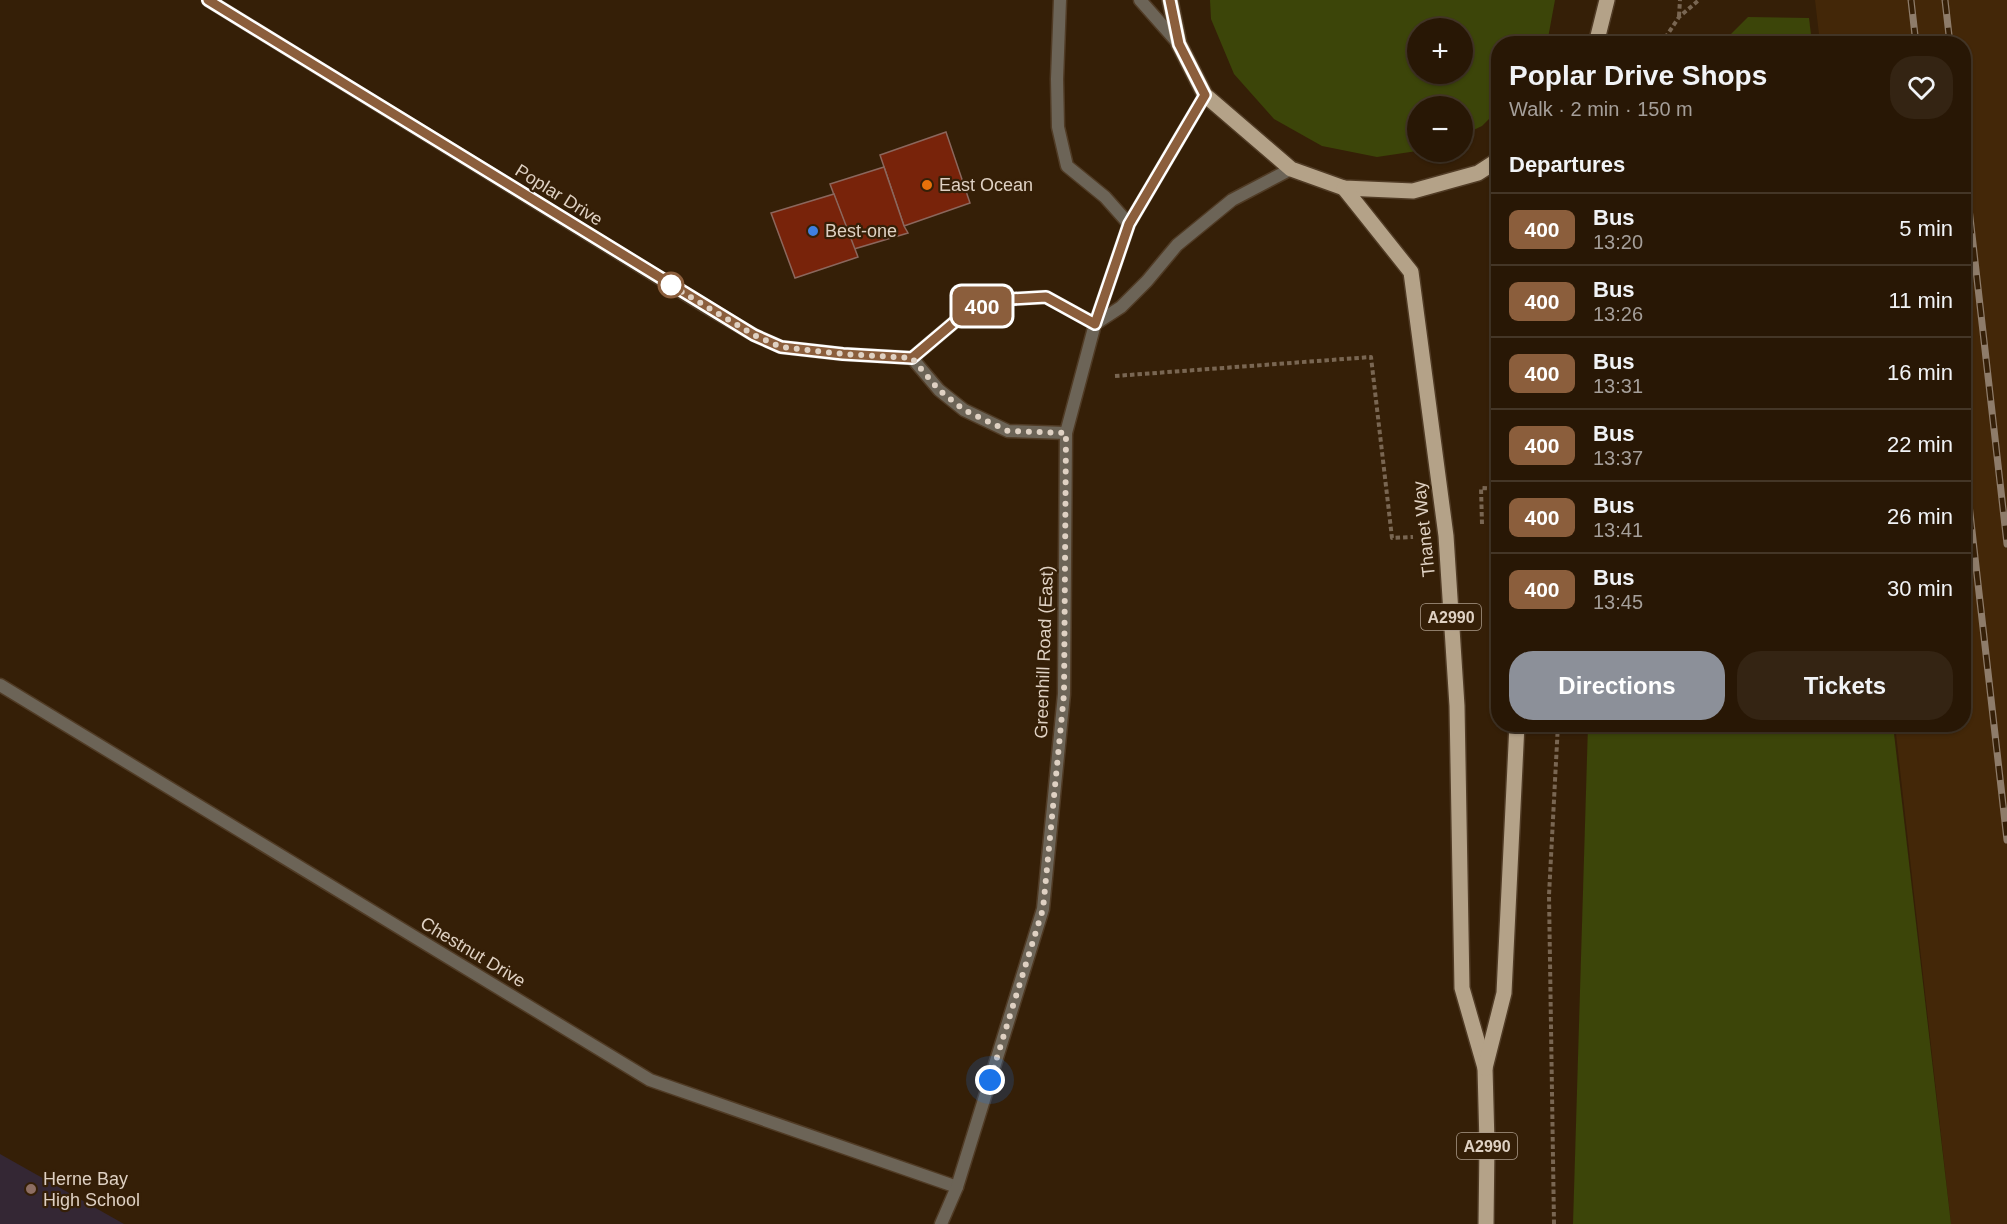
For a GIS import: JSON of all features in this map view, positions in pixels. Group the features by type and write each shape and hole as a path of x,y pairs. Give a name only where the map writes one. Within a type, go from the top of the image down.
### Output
{"main road":[{"path":"1170,0 1179,44 1205,95 1291,169 1344,188 1413,191 1478,173 1491,165"},
{"path":"1598,36 1607,0"},
{"name":"Thanet Way","path":"1344,188 1411,272 1446,536 1457,706 1462,988 1485,1068 1486,1224"},
{"name":"Thanet Way","path":"1485,1068 1504,993 1518,732"}],"street":[{"name":"Poplar Drive","path":"208,0 754,335 781,347 912,358"},
{"path":"1060,0 1058,127 1067,166 1105,197 1129,224"},
{"path":"1140,0 1179,44"},
{"name":"Greenhill Road (East)","path":"941,1224 957,1187 1043,909 1064,694 1066,433 1095,324 1129,224 1205,95"},
{"path":"1066,433 1008,431 964,410 939,390 912,358 964,314 994,300 1046,297 1095,324 1121,307 1147,281 1177,245 1232,200 1291,169"},
{"name":"Chestnut Drive","path":"0,685 650,1080 957,1187"}],"path":[{"path":"1679,17 1680,0"},
{"path":"1667,36 1679,17 1700,0"},
{"path":"1080,378 1371,357 1392,538 1482,535 1481,488 1491,489"},
{"path":"1554,1224 1549,895 1558,732"}],"shaded area":[{"path":"1815,0 2007,0 2007,1224 1951,1224 1896,732 1971,732 1971,36 1819,36"},
{"name":"Herne Bay High School","path":"0,1154 124,1224 0,1224"}],"green space":[{"path":"1210,0 1555,0 1548,36 1491,36 1491,117 1482,126 1473,130 1473,96 1407,96 1407,152 1377,157 1322,146 1274,119 1234,74 1211,19"},
{"path":"1748,17 1809,18 1811,36 1729,36"},
{"path":"1588,732 1894,732 1951,1224 1573,1224"}],"building":[{"name":"East Ocean","path":"946,132 970,203 904,226 880,155"},
{"path":"884,167 908,233 854,249 830,184"},
{"name":"Best-one","path":"834,194 858,257 795,278 771,213"}],"railway":[{"path":"1911,0 1915,36"},
{"path":"1945,0 1949,36"},
{"path":"1971,226 2007,544"},
{"path":"1971,522 2007,840"}],"bus line":[{"name":"400","path":"208,0 706,308 754,335 781,347 912,358 964,314 994,300 1046,297 1095,324 1129,224 1205,95 1179,44 1170,0"}],"place":[{"name":"East Ocean","path":"927,185"},
{"name":"Best-one","path":"813,231"},
{"name":"Herne Bay High School","path":"31,1189"}],"route":[{"path":"671,285 667,283 754,335 781,347 912,358 939,390 964,410 1008,431 1066,433 1064,694 1043,909 990,1080"}]}
